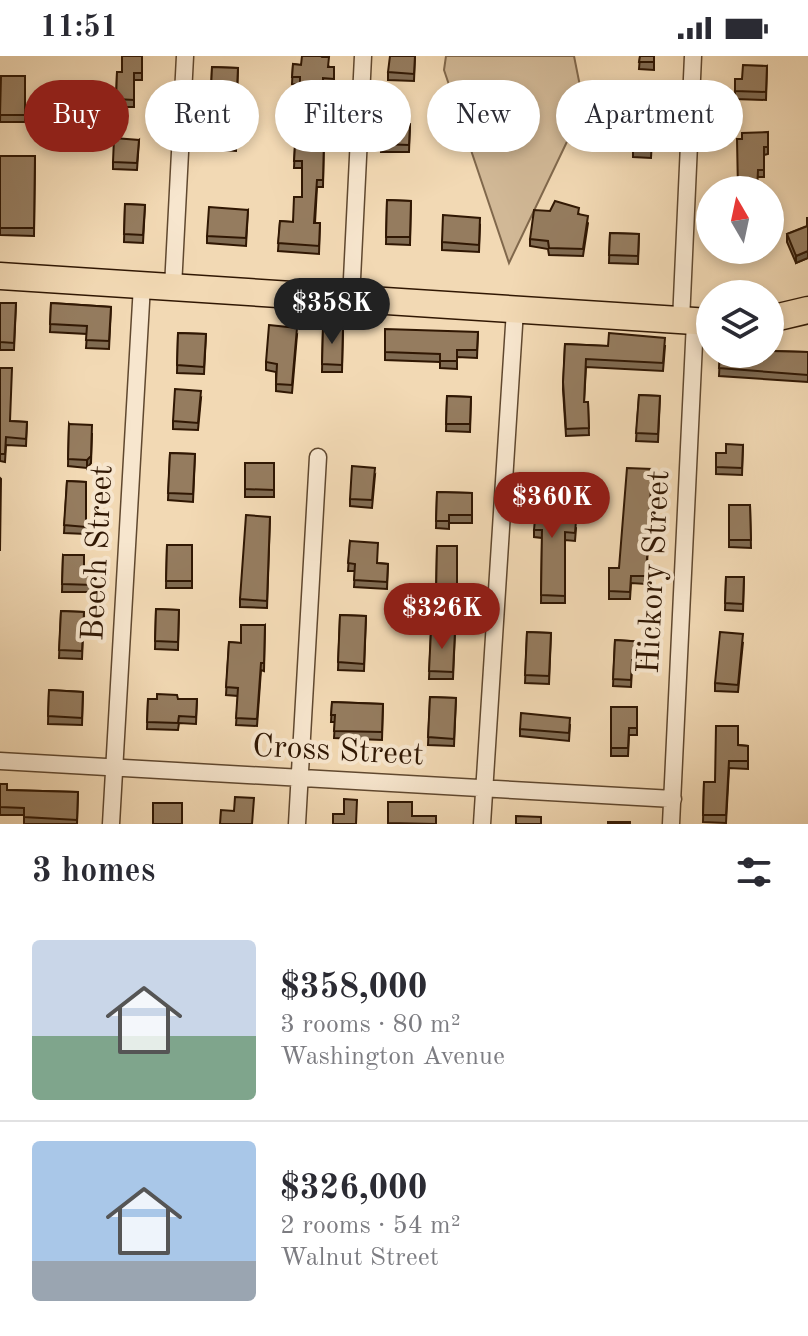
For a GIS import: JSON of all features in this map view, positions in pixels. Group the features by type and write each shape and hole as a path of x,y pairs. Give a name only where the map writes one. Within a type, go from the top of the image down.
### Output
{"main road":[{"path":"0,276 695,322"},
{"path":"784,316 808,310"}],"street":[{"path":"173,287 185,56"},
{"path":"351,299 363,56"},
{"name":"Hickory Street","path":"671,824 695,322 693,56"},
{"name":"Beech Street","path":"111,824 142,285"},
{"path":"482,824 515,310"},
{"path":"297,824 318,457"},
{"name":"Cross Street","path":"0,761 673,799"}],"shaded area":[{"path":"446,56 574,56 579,80 556,80 556,152 562,152 509,263 472,152 540,152 540,80 447,80 444,70"}],"building":[{"path":"122,56 142,56 142,73 134,73 134,100 129,100 129,80 117,80 117,72 122,72"},
{"path":"302,56 329,57 328,67 334,67 334,79 300,80 300,77 292,77 293,64 301,65"},
{"path":"390,56 415,56 414,74 388,72"},
{"path":"640,56 654,56 654,62 639,62"},
{"path":"743,65 767,66 766,92 743,91 743,80 735,80 742,79"},
{"path":"212,67 238,68 237,80 211,80"},
{"path":"1,76 25,76 24,115 0,115"},
{"path":"768,132 768,147 764,147 764,170 758,170 758,176 738,176 737,152 743,152 743,133"},
{"path":"129,139 139,140 137,163 113,162 113,152 129,152"},
{"path":"295,152 324,152 323,180 317,180 314,223 320,223 319,246 278,243 280,221 293,222 294,197 302,197 302,161 294,161"},
{"path":"0,156 35,156 34,228 0,228"},
{"path":"387,200 411,201 410,237 386,237"},
{"path":"555,201 579,208 578,214 588,216 583,249 549,248 548,241 530,239 534,210 550,211"},
{"path":"125,204 145,205 143,235 124,234"},
{"path":"209,207 248,210 246,238 207,236"},
{"path":"443,215 480,218 479,245 442,242"},
{"path":"808,226 808,251 796,256 787,234"},
{"path":"610,233 639,234 638,256 609,255"},
{"path":"0,303 16,303 14,343 0,342"},
{"path":"51,303 111,307 109,341 86,340 87,326 50,324"},
{"path":"269,325 297,328 292,385 276,384 277,364 266,362"},
{"path":"323,327 343,328 342,365 322,364"},
{"path":"385,329 478,332 477,350 457,350 457,361 440,361 440,354 385,352"},
{"path":"178,333 206,334 204,367 177,365"},
{"path":"609,333 665,338 663,363 586,359 584,402 588,402 589,428 566,429 563,382 565,344 608,346"},
{"path":"784,351 808,352 808,375 719,368 784,368"},
{"path":"0,368 12,368 10,421 27,422 26,439 6,437 5,454 0,454"},
{"path":"175,389 201,391 198,423 173,421"},
{"path":"639,395 660,396 658,434 636,433"},
{"path":"447,396 471,397 470,424 446,424"},
{"path":"69,424 92,425 91,456 87,460 68,459"},
{"path":"726,444 743,445 742,468 716,467 716,453 726,453"},
{"path":"170,453 195,454 193,494 168,493"},
{"path":"245,463 274,463 274,490 245,489"},
{"path":"352,466 375,468 372,500 350,499"},
{"path":"627,468 652,469 646,576 631,576 630,592 609,591 609,568 619,568"},
{"path":"67,481 86,482 86,527 64,525"},
{"path":"538,485 559,487 557,502 565,502 564,519 576,521 575,533 565,532 565,596 541,595 542,530 534,530"},
{"path":"437,492 472,493 472,515 449,515 449,521 436,521"},
{"path":"729,505 750,505 751,540 729,540"},
{"path":"246,515 270,517 267,601 240,599"},
{"path":"350,541 378,543 377,563 388,564 387,582 354,580 355,564 348,563"},
{"path":"167,545 192,545 192,581 166,581"},
{"path":"437,546 457,546 457,592 436,592"},
{"path":"63,555 84,555 84,568 94,568 94,585 62,584"},
{"path":"726,577 744,577 743,604 725,603"},
{"path":"156,609 179,610 178,642 155,641"},
{"path":"61,611 84,612 82,651 59,650"},
{"path":"340,615 366,616 364,664 338,662"},
{"path":"241,625 265,625 257,719 236,718 238,688 226,687 229,642 241,643"},
{"path":"431,630 455,631 453,672 429,671"},
{"path":"527,632 551,633 549,676 525,675"},
{"path":"720,632 743,634 738,685 715,683"},
{"path":"615,640 645,642 644,661 632,660 631,680 613,679"},
{"path":"49,690 83,692 82,718 48,716"},
{"path":"157,694 197,699 196,717 179,716 178,723 147,722 148,699 157,699"},
{"path":"430,697 456,698 454,739 428,737"},
{"path":"332,702 383,704 382,732 334,731"},
{"path":"611,707 637,707 637,728 629,728 628,748 611,748"},
{"path":"521,713 570,718 569,733 520,729"},
{"path":"716,726 738,726 738,745 748,746 748,761 729,761 726,815 703,815 704,782 715,782"},
{"path":"0,784 7,784 7,790 78,792 77,820 24,817 24,808 0,807"},
{"path":"235,797 254,798 252,824 220,824 221,810 234,811"},
{"path":"344,799 357,800 356,824 333,824 333,814 344,814"},
{"path":"388,802 412,802 412,816 436,816 436,824 388,823"},
{"path":"153,803 182,803 182,824 153,824"},
{"path":"516,816 541,817 541,824 516,824"},
{"path":"630,822 630,824 608,824"}]}
